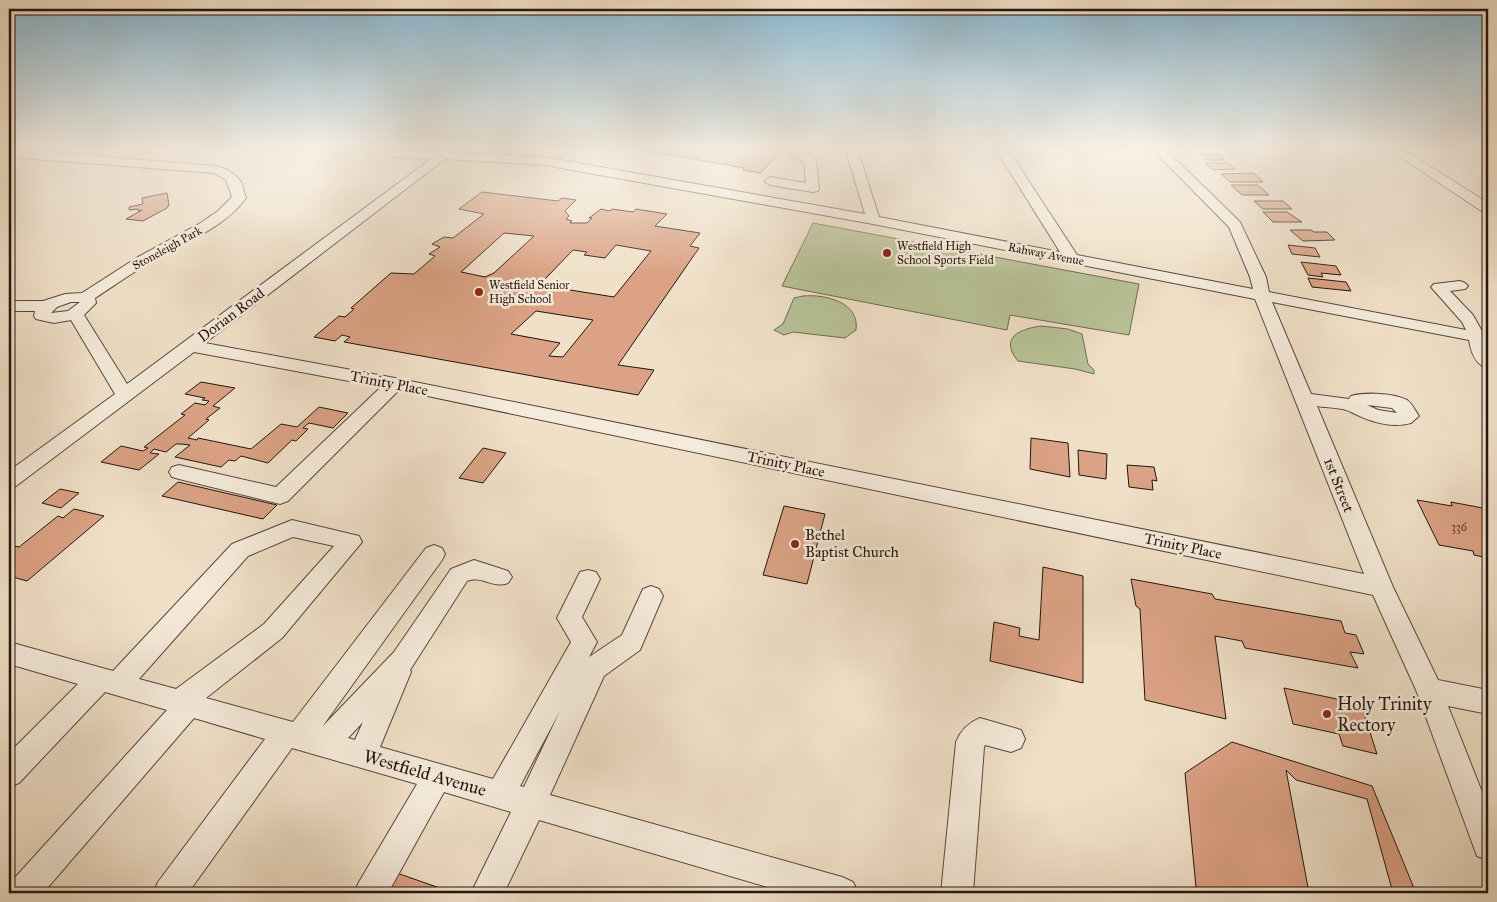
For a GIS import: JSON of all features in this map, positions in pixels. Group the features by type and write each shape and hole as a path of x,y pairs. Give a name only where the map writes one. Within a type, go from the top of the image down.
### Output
{"street":[{"name":"Stoneleigh Park","path":"9,306 46,306 67,298 85,298 155,253 206,226 228,211 239,198 238,190"},
{"name":"Dorian Road","path":"9,481 398,190"},
{"name":"Rahway Avenue","path":"677,190 873,220 1483,338"},
{"path":"758,204 765,190"},
{"path":"864,190 873,220"},
{"path":"1028,190 1073,260"},
{"name":"1st Street","path":"1200,190 1235,225 1258,277 1262,296 1304,400 1381,587 1429,690 1488,845"},
{"path":"1459,190 1488,209"},
{"path":"1460,286 1440,287 1483,338 1484,359 1488,363"},
{"name":"Stoneleigh Park","path":"75,313 86,306 88,300 85,298"},
{"path":"46,306 41,313 46,317 59,317 75,313 124,394"},
{"name":"Trinity Place","path":"191,346 395,384 1381,587"},
{"path":"179,472 280,496 395,384"},
{"path":"1304,400 1356,406"},
{"path":"9,773 108,682 240,550 292,528 351,542 274,631 184,704 22,893"},
{"path":"169,893 302,738 434,554"},
{"path":"362,755 403,660 459,575 474,569 500,577"},
{"path":"500,795 584,642 569,618 588,580"},
{"path":"487,893 531,804 594,668 631,642 651,596"},
{"name":"Westfield Avenue","path":"9,653 842,893"},
{"path":"302,738 403,660"},
{"path":"1429,690 1488,702"},
{"path":"957,893 970,742 980,731 1011,739"},
{"path":"370,893 437,777"}],"green space":[{"name":"Westfield High School Sports Field","path":"813,223 1139,284 1129,335 1010,315 1007,330 782,286"},
{"path":"803,296 830,298 847,306 856,320 856,330 845,338 793,332 784,335 774,330 783,324 794,298"},
{"path":"1041,326 1068,329 1082,334 1088,364 1094,370 1094,374 1075,369 1018,361 1010,346 1014,336 1019,332"}],"building":[{"path":"1237,190 1264,190 1269,195 1242,195"},
{"name":"Westfield Senior High School","path":"482,192 558,201 562,198 576,200 565,211 569,216 566,219 572,221 570,223 587,223 592,218 589,218 601,209 633,212 636,209 667,214 655,226 700,233 690,246 699,248 618,365 654,370 638,395 344,342 350,337 342,335 335,341 314,337 339,316 345,317 354,309 351,308 391,273 414,274 435,256 429,254 440,247 432,244 444,237 453,238 484,214 459,209","holes":["504,233 534,236 494,273 485,277 461,272","616,245 651,251 614,297 545,286 542,288 530,286 537,279 544,280 573,250 587,252 584,255 605,258","536,311 593,320 563,357 549,356 560,343 511,334"]},
{"path":"167,193 169,205 167,208 143,221 126,219 142,210 129,210 129,207 143,204 142,198"},
{"path":"1254,201 1283,201 1292,209 1263,209"},
{"path":"1263,212 1287,212 1302,222 1273,222"},
{"path":"1290,230 1327,232 1335,240 1303,241"},
{"path":"1288,245 1315,248 1320,257 1292,254"},
{"path":"1301,262 1336,266 1341,275 1321,273 1323,277 1308,275"},
{"path":"1308,278 1346,282 1351,291 1312,287"},
{"path":"201,382 235,388 213,406 220,408 206,419 209,420 188,438 197,440 198,438 251,449 281,424 297,427 319,407 348,413 333,428 309,423 303,428 308,429 296,441 292,440 268,463 241,456 235,461 229,460 221,467 175,457 190,445 181,444 176,444 166,452 154,449 150,453 159,454 139,470 101,462 121,446 143,451 148,448 144,447 185,415 181,414 195,403 205,405 209,401 202,400 205,398 185,394"},
{"path":"1031,438 1068,443 1070,477 1030,469"},
{"path":"483,448 506,453 483,483 459,478"},
{"path":"1078,450 1107,454 1106,479 1079,475"},
{"path":"1127,465 1154,467 1157,481 1152,480 1153,490 1129,487"},
{"path":"178,482 277,505 263,519 162,496"},
{"path":"60,489 79,493 61,508 42,503"},
{"path":"1417,500 1452,506 1451,502 1488,509 1488,558 1474,555 1473,551 1439,545"},
{"name":"Bethel Baptist Church","path":"784,506 825,514 807,584 763,575"},
{"path":"74,509 104,516 27,581 9,576 9,545 19,547 58,516 63,518"},
{"path":"1043,567 1083,576 1083,683 990,661 994,622 1020,628 1019,636 1039,640"},
{"path":"1131,579 1212,594 1215,599 1341,621 1345,633 1356,635 1364,654 1350,652 1358,668 1245,648 1242,641 1215,636 1226,719 1145,700 1140,609 1136,606"},
{"name":"Holy Trinity Rectory","path":"1284,688 1361,704 1377,754 1343,746 1339,734 1293,724"},
{"path":"1232,742 1372,786 1416,893 1230,893 1196,887 1185,773"},
{"path":"1286,770 1296,780 1367,799 1393,893 1309,893"},
{"path":"394,872 454,893 381,893"}],"place":[{"name":"Westfield High School Sports Field","path":"887,253"},
{"name":"Westfield Senior High School","path":"479,292"},
{"name":"Bethel Baptist Church","path":"795,544"},
{"name":"Holy Trinity Rectory","path":"1327,714"}]}
